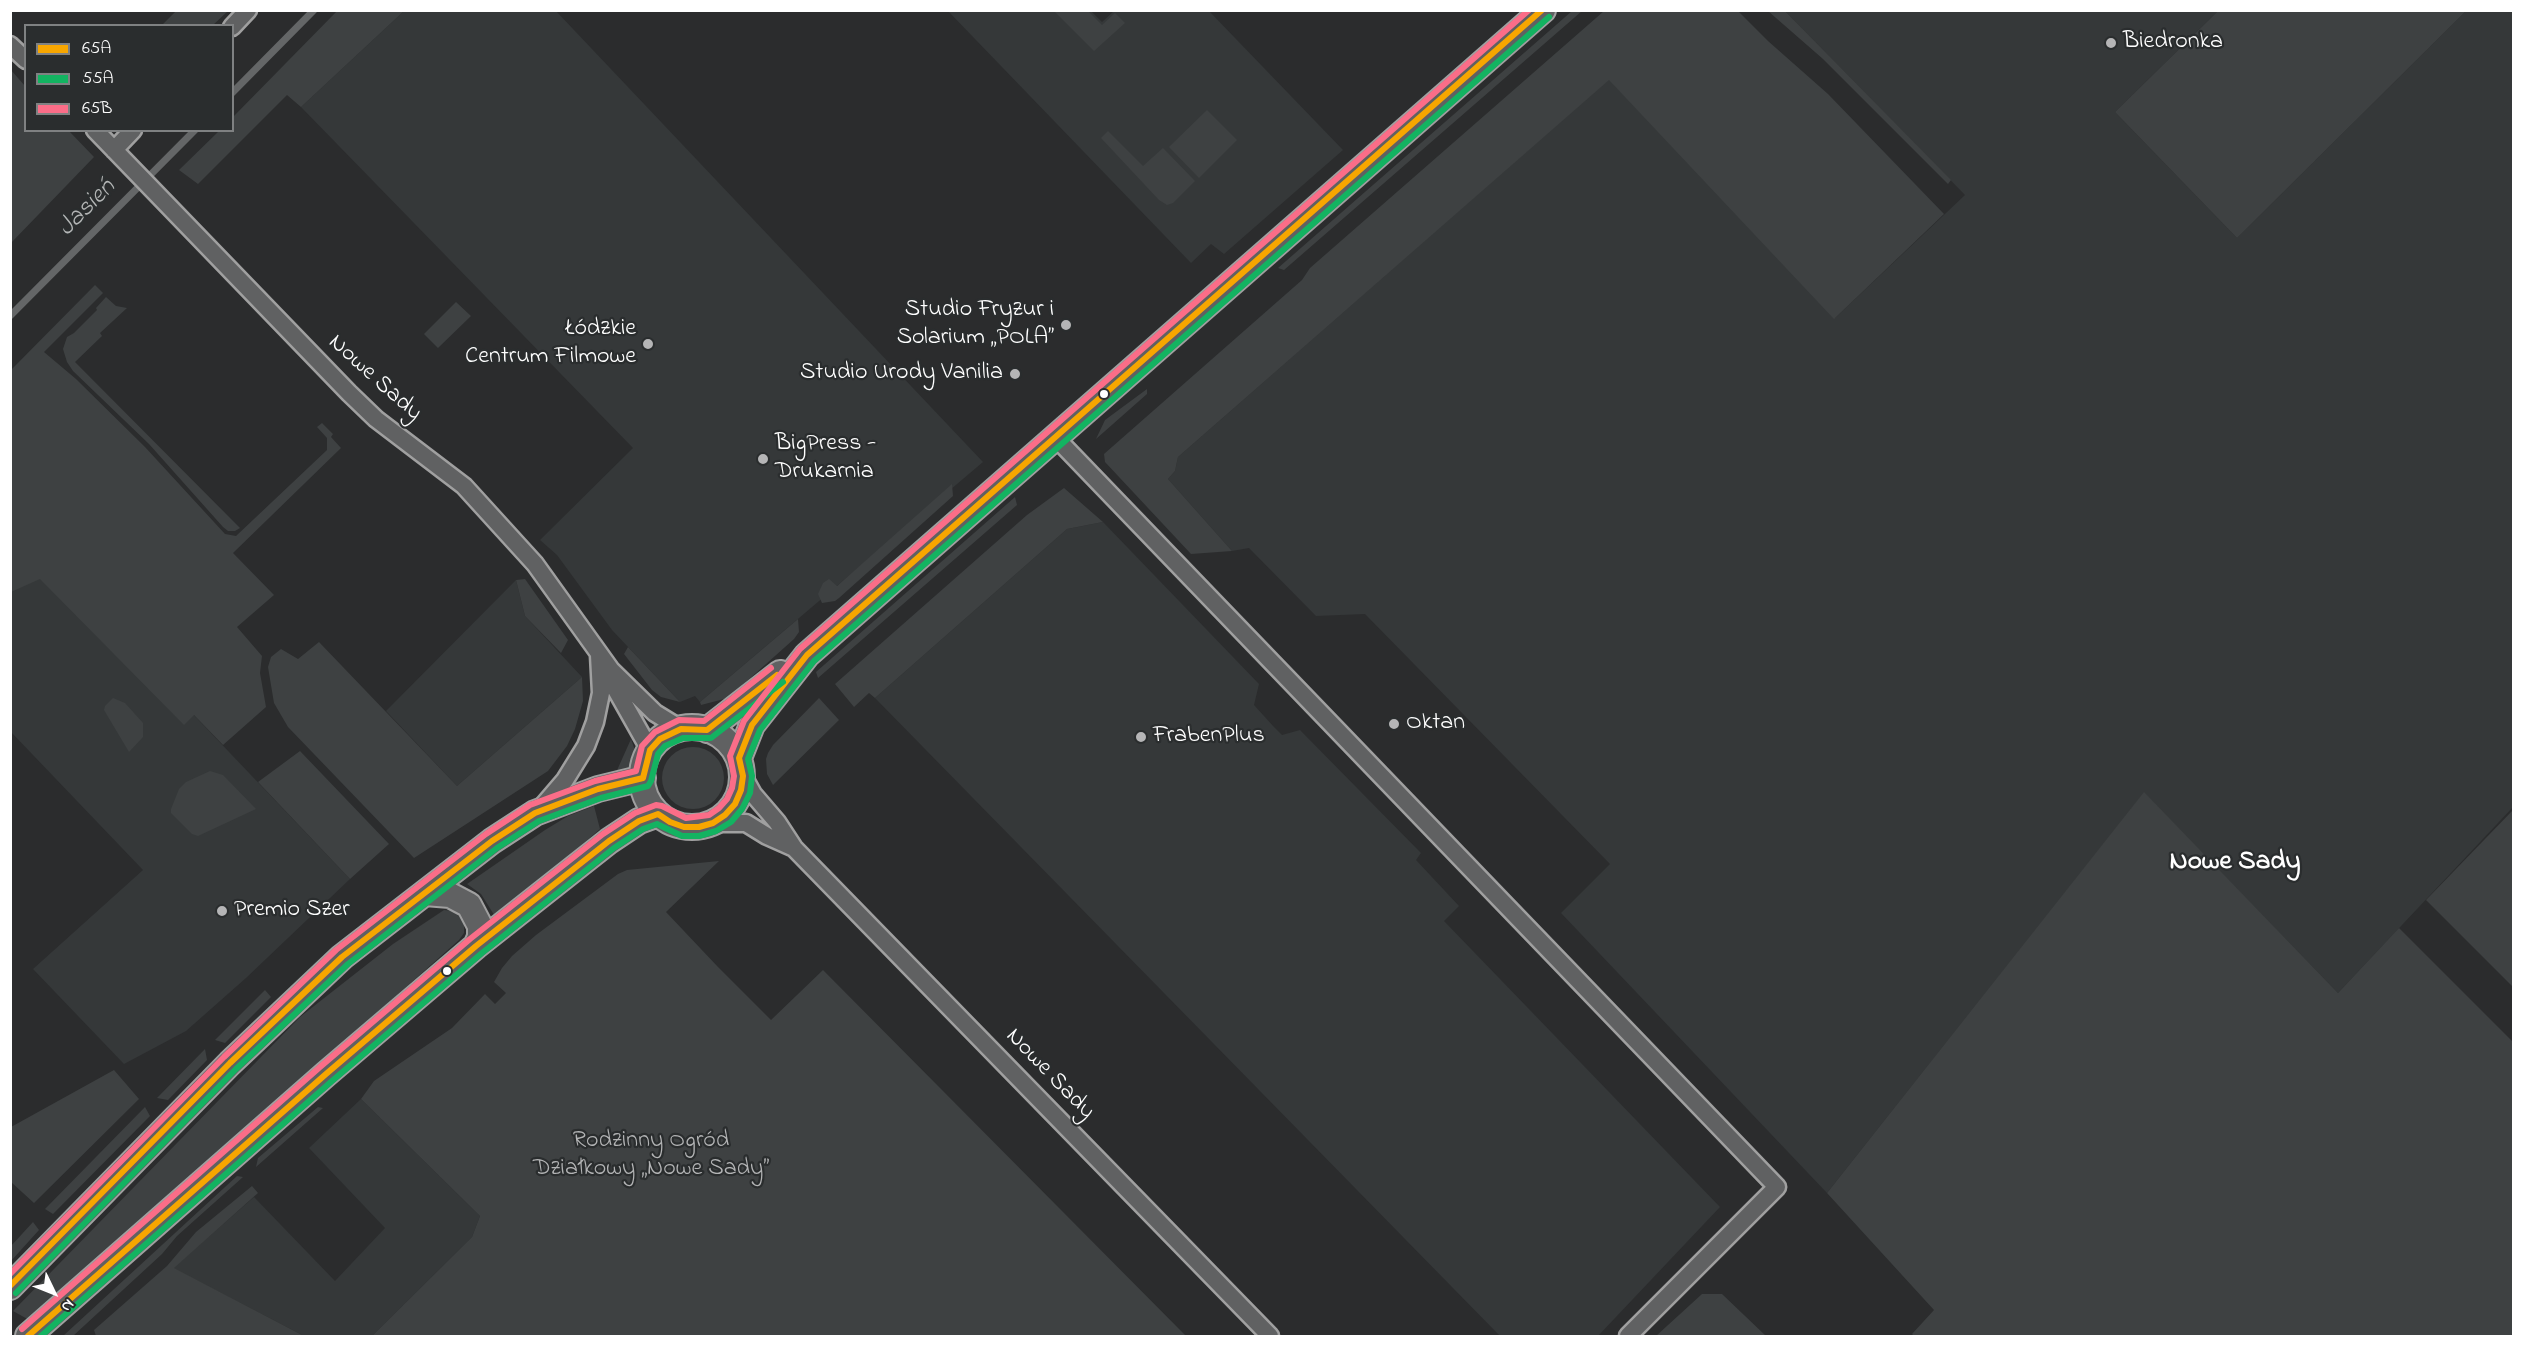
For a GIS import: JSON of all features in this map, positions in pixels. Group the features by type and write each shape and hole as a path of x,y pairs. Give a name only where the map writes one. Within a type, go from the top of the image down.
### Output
{"main road":[{"path":"707,730 769,680 807,655 1543,10"},
{"path":"741,767 731,746 721,736 707,730 681,729 660,739 650,750 642,778 649,803 658,814 670,822 684,827 699,827 713,823 725,815 735,804 741,790 741,767 752,724 807,655"},
{"path":"10,1287 221,1072 342,957 492,841 535,813 598,789 642,778"},
{"path":"28,1336 326,1074 477,946 609,841 639,821 658,814"},
{"path":"425,893 450,895 469,906 480,926 477,946"}],"street":[{"path":"234,25 248,10"},
{"path":"10,45 24,58"},
{"name":"Nowe Sady","path":"97,132 349,393 376,418 464,486 534,564 611,670 655,713 681,729"},
{"path":"119,155 132,132"},
{"path":"1056,438 1777,1187 1628,1336"},
{"path":"535,813 566,780 586,746 599,707 599,655"},
{"name":"Nowe Sady","path":"611,670 615,688 650,750"},
{"name":"Nowe Sady","path":"741,767 753,794 777,822 794,848 1270,1336"},
{"name":"Nowe Sady","path":"713,823 746,823 767,836 794,848"}],"shaded area":[{"path":"404,11 556,11 983,462 700,702 695,696 680,702 612,630 557,555 540,540 633,448 301,107"},
{"path":"948,11 1091,11 1102,22 1114,11 1209,11 1343,150 1224,254 1211,244 1191,263"},
{"path":"1785,11 2218,11 2115,112 2237,238 2466,11 2513,11 2513,807 2338,993 2144,793 1827,1193 1561,913 1610,864 1365,614 1316,616 1249,548 1232,551 1168,479 1175,471 1178,457 1609,79 1835,318 1965,195"},
{"path":"10,522 350,879 246,978 186,1031 124,1064 33,969 143,870 11,732"},
{"path":"1103,522 1259,684 1254,705 1274,727 1282,735 1300,730 1421,853 1416,860 1459,906 1444,921 1720,1207 1598,1336 1500,1336 875,698 1067,529"},
{"path":"516,580 525,616 582,677 457,786 386,711"},
{"path":"361,1099 480,1216 472,1237 372,1336 304,1336 173,1268 254,1197 335,1281 385,1228 309,1148"}],"green space":[{"path":"177,10 228,10 214,24 163,24"},
{"path":"338,10 404,11 301,107 287,95 198,184 179,170 218,132 234,132 234,116"},
{"path":"1054,11 1088,11 1102,25 1115,13 1125,23 1094,51"},
{"path":"1572,11 1582,11 1284,270 1278,268"},
{"path":"1604,11 1738,11 1828,94 1944,214 1834,319 1609,80 1178,457 1175,471 1168,479 1232,551 1191,554 1105,462 1104,454 1302,280 1310,268"},
{"path":"1768,11 1785,11 1951,180 1948,184 1823,59"},
{"path":"2218,11 2466,11 2237,238 2115,112"},
{"path":"11,70 24,85 24,132 70,132 94,157 11,243"},
{"path":"1207,110 1237,140 1199,178 1169,147"},
{"path":"1108,131 1143,166 1163,148 1195,181 1173,203 1167,205 1159,200 1101,138"},
{"path":"95,285 103,293 44,352 76,379 145,447 225,534 236,536 327,450 327,438 317,427 322,423 333,434 331,437 341,448 233,553 274,595 237,627 262,656 260,673 266,707 223,745 194,715 184,725 40,579 11,592 11,370"},
{"path":"106,297 116,306 127,308 100,333 102,336 75,362 240,528 235,531 228,531 223,527 149,444 73,371 67,362 63,349 67,337 97,310 96,308"},
{"path":"456,302 471,316 438,348 424,334"},
{"path":"1147,389 1147,394 1096,439 1105,420"},
{"path":"952,484 953,496 839,598 822,603 818,594 823,583 829,579 837,586"},
{"path":"1064,488 1103,522 1067,529 875,698 869,693 854,707 835,684 1027,515"},
{"path":"1015,497 1017,505 818,678 816,672"},
{"path":"525,579 568,640 561,653 525,616 516,580"},
{"path":"798,619 799,632 794,639 728,698 701,705 700,702"},
{"path":"319,642 457,786 582,677 583,701 575,729 567,746 548,771 414,858 288,727 274,703 268,667 271,657 281,649 298,659"},
{"path":"628,647 680,702 661,697 652,690 624,654"},
{"path":"113,698 125,703 143,723 143,737 129,752 104,710"},
{"path":"819,698 839,720 773,785 767,774 768,753"},
{"path":"631,739 637,756 636,765 614,777"},
{"path":"693,747 710,752 715,756 719,761 724,778 719,795 715,800 710,804 693,809 676,804 671,800 667,795 662,778 667,761 671,756 676,752"},
{"path":"300,751 389,844 350,879 258,782"},
{"path":"210,771 223,775 256,809 198,836 192,834 171,813 171,809 179,789 186,782"},
{"path":"2144,792 2338,993 2399,928 2513,1042 2513,1336 1914,1336 1912,1334 1934,1310 1827,1193"},
{"path":"594,806 600,829 500,916 496,918 481,894 467,884 545,830 568,816"},
{"path":"2513,810 2513,987 2426,900"},
{"name":"Rodzinny Ogród Działkowy „Nowe Sady”","path":"719,861 666,912 718,967 771,1020 823,970 1186,1336 372,1336 472,1237 480,1216 361,1099 374,1081 452,1028 485,994 495,1004 506,993 494,982 512,956 536,935 618,874 627,870"},
{"path":"444,910 454,911 464,919 464,933 459,940 31,1321 13,1311 300,1017 393,944"},
{"path":"265,990 271,997 225,1043 215,1040"},
{"path":"205,1049 207,1060 168,1100 157,1098"},
{"path":"114,1070 139,1099 34,1203 11,1182 11,1127"},
{"path":"145,1107 150,1116 53,1214 45,1209"},
{"path":"318,1107 323,1108 256,1167 258,1158"},
{"path":"237,1176 243,1177 177,1236 162,1254 73,1336 63,1336"},
{"path":"252,1186 258,1193 174,1268 304,1336 96,1336 94,1330 167,1266 196,1232"},
{"path":"33,1222 39,1230 11,1261 11,1246"},
{"path":"1702,1294 1722,1294 1766,1336 1656,1336"}],"waterway":[{"name":"Jasień","path":"234,91 314,10"},
{"name":"Jasień","path":"10,316 193,132"}],"transit line":[{"name":"65B","path":"22,1329 320,1067 470,939 603,834 635,813 656,805 686,818 709,815 719,808 727,799 732,788 734,776 730,756 744,721 800,649 1529,10"},
{"name":"65A","path":"28,1336 326,1074 476,946 609,841 639,821 658,814 684,827 699,827 713,823 725,815 735,804 741,790 743,776 739,758 752,725 807,655 1542,10"},
{"name":"55A","path":"41,1336 482,953 614,848 643,829 657,824 682,836 699,836 716,831 731,822 742,809 750,793 752,776 748,759 760,730 814,661 1549,17"},
{"name":"65B","path":"10,1274 224,1057 336,950 486,834 530,805 595,781 636,771 642,746 655,732 679,720 704,721 771,668"},
{"name":"65A","path":"10,1286 230,1063 342,957 492,841 535,813 598,789 643,778 650,750 660,739 681,729 707,730 777,675"},
{"name":"55A","path":"16,1293 236,1069 348,964 497,848 539,821 601,798 648,786 658,754 665,746 683,738 711,738 783,682"}],"place":[{"name":"Biedronka","path":"2111,43"},
{"name":"Studio Fryzur i Solarium „POLA”","path":"1066,325"},
{"name":"Łódzkie Centrum Filmowe","path":"648,344"},
{"name":"Studio Urody Vanilia","path":"1015,374"},
{"name":"BigPress - Drukarnia","path":"763,459"},
{"name":"Oktan","path":"1394,724"},
{"name":"FrabenPlus","path":"1141,737"},
{"name":"Premio Szer","path":"222,911"}],"district":[{"name":"Nowe Sady","path":"2235,864"}]}
